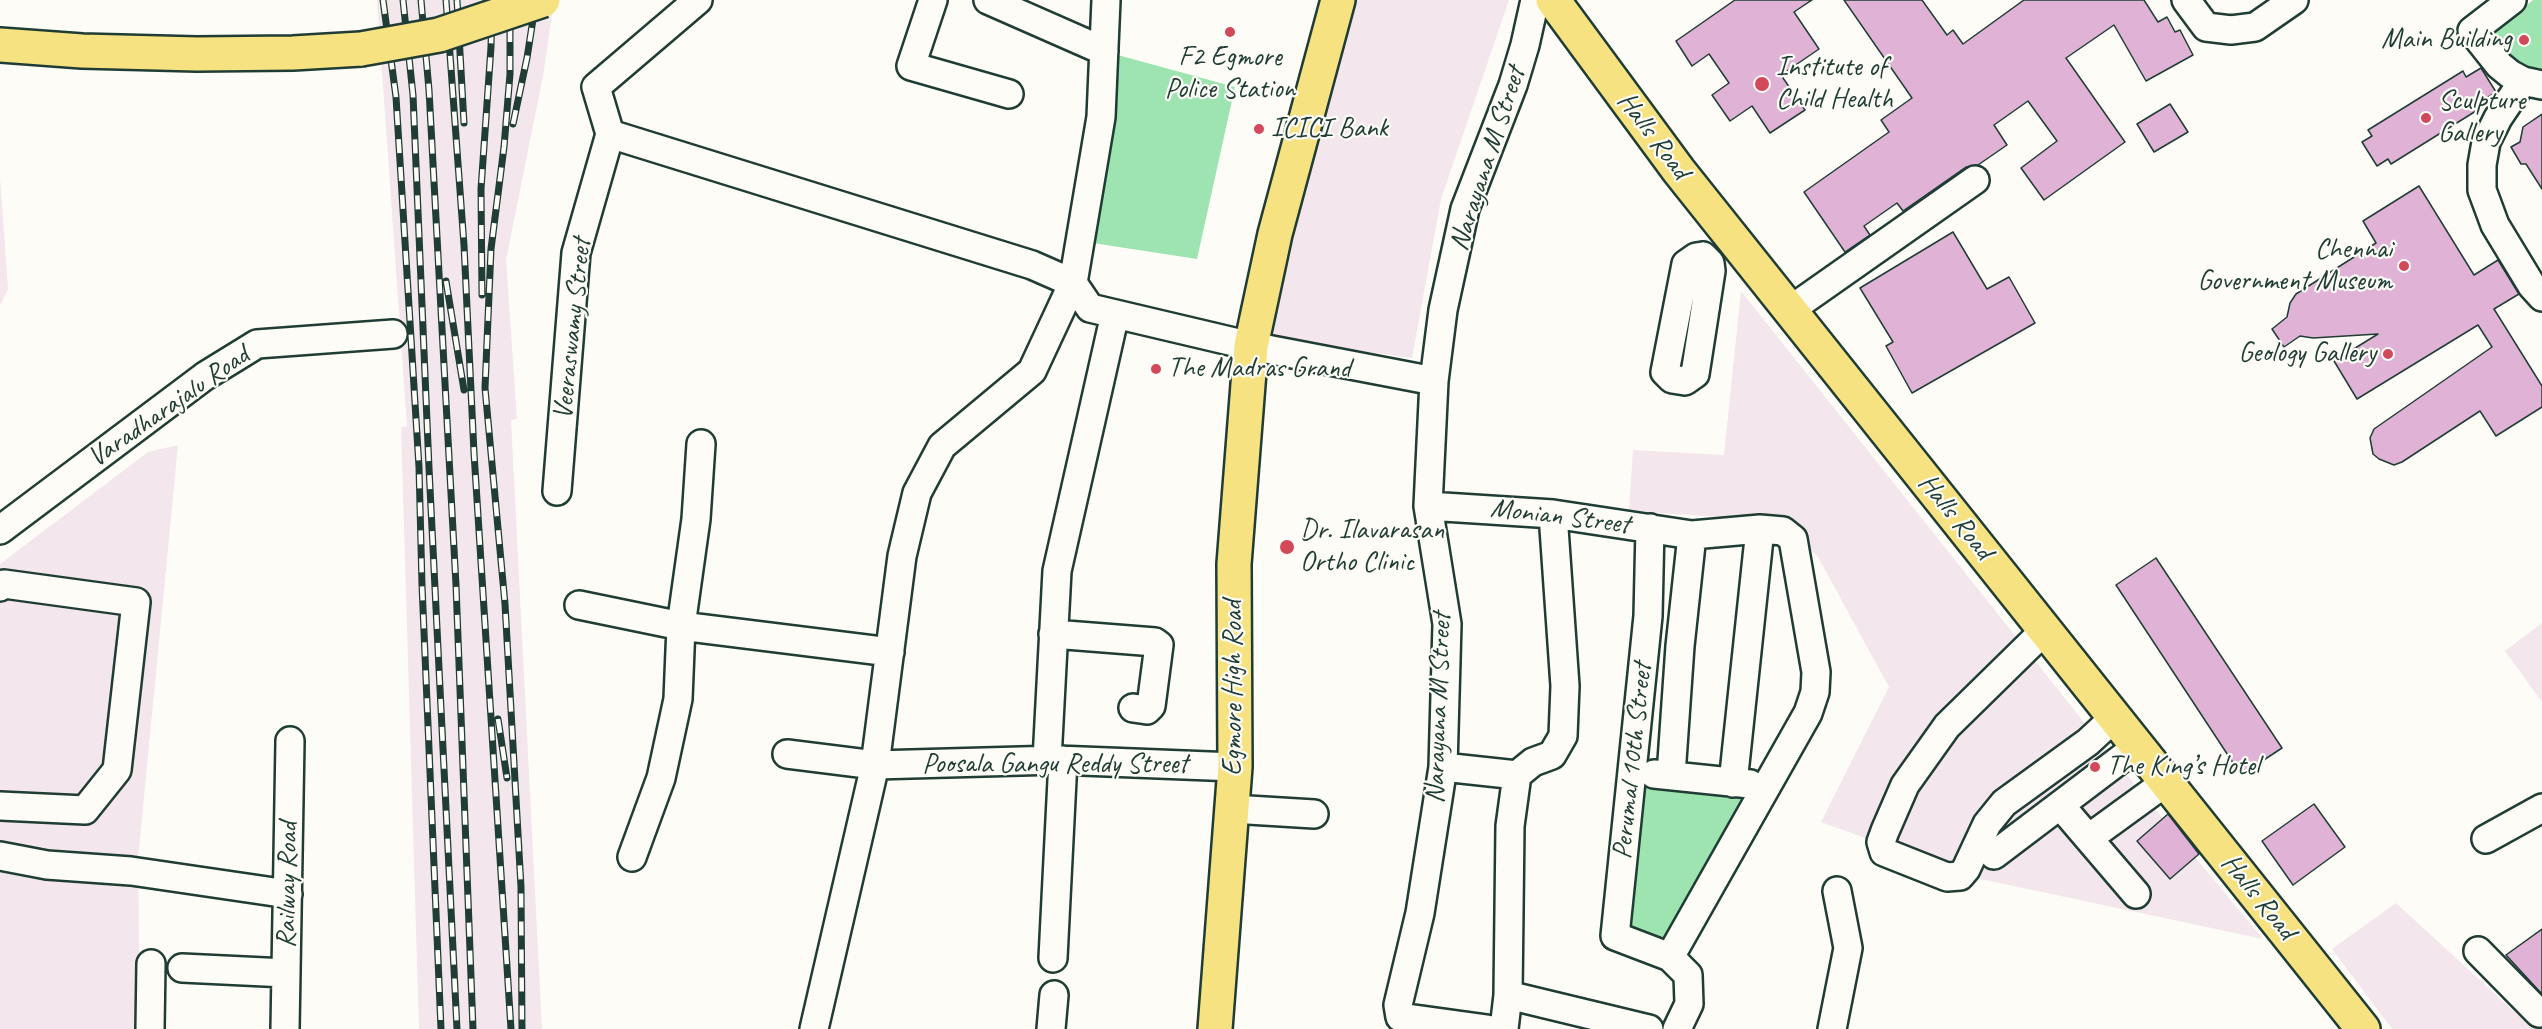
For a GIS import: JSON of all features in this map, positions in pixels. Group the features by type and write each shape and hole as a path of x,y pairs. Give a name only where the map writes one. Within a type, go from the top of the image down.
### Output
{"main road":[{"path":"0,45 82,51 197,54 293,53 360,40 494,0"},
{"path":"0,27 98,36 360,40 439,35 543,0"},
{"name":"Egmore High Road","path":"1215,1029 1235,767 1234,564 1251,346 1258,309 1319,64 1338,0"},
{"name":"Halls Road","path":"1553,0 1679,171 2363,1029"}],"street":[{"path":"698,0 596,87 610,134 1032,265 1073,283 1090,308 1251,346 1434,381"},
{"path":"933,0 911,66 1009,94"},
{"path":"988,0 1104,51"},
{"path":"814,1029 874,765 902,556 917,493 942,446 1032,371 1073,283 1101,117 1106,0"},
{"name":"Narayana M Street","path":"1487,1029 1400,1017 1398,1005 1420,913 1443,767 1447,624 1428,506 1434,381 1443,310 1465,209 1513,86 1535,0"},
{"path":"2186,0 2206,27 2231,30 2255,27 2294,0"},
{"path":"2512,0 2472,31 2499,65 2533,83 2498,118 2486,142 2482,165 2482,190 2495,225 2532,286 2542,297"},
{"name":"Veeraswamy Street","path":"556,491 576,253 610,134"},
{"path":"1790,310 1975,180"},
{"path":"1707,258 1728,233"},
{"path":"1053,958 1055,760 1053,634 1057,571 1115,314"},
{"name":"Varadharajalu Road","path":"0,530 205,376 257,344 393,334"},
{"path":"632,857 661,778 678,699 681,626 696,519 701,444"},
{"name":"Monian Street","path":"1428,506 1553,514 1692,535 1760,529 1783,531 1793,539 1816,672 1815,692 1808,713 1670,957"},
{"path":"1504,1029 1508,995 1510,826 1517,775 1533,762 1552,755 1563,735 1565,686 1553,514"},
{"name":"Perumal 10th Street","path":"1650,528 1648,616 1615,936 1670,957"},
{"path":"1733,783 1760,529"},
{"path":"1671,775 1680,646 1692,535"},
{"path":"0,587 4,584 136,602 117,771 85,810 0,806"},
{"path":"579,606 681,626 890,652"},
{"path":"2045,630 1947,726 1905,785 1881,842 1884,852 1947,877 1960,876 1966,869 1987,824 2004,803 2088,742 2115,717"},
{"path":"1053,634 1155,642 1159,645 1151,706 1147,710 1133,708"},
{"name":"Railway Road","path":"285,1029 290,741"},
{"path":"1994,855 2138,746"},
{"name":"Poosala Gangu Reddy Street","path":"788,754 874,765 1055,760 1235,767"},
{"path":"1443,767 1517,775"},
{"path":"1632,772 1766,785"},
{"path":"2089,838 2166,782"},
{"path":"2060,805 2136,894"},
{"path":"2486,839 2542,808"},
{"path":"1232,809 1314,814"},
{"path":"0,856 47,865 131,871 288,894"},
{"path":"1832,1029 1848,948 1837,891"},
{"path":"2478,951 2539,1013 2542,1011"},
{"path":"1670,957 1688,975 1689,1004 1677,1029"},
{"path":"150,1029 152,964"},
{"path":"182,968 286,973"},
{"path":"1051,1029 1054,995"},
{"path":"1508,995 1649,1029"}],"shaded area":[{"path":"377,0 554,0 543,76 506,260 517,419 511,420 542,1029 419,1029 401,427 407,426"},
{"path":"1348,0 1509,0 1441,199 1412,358 1273,339 1288,221"},
{"path":"0,177 8,289 0,305"},
{"path":"1741,291 2102,745 2263,939 1976,878 1821,822 1889,687 1818,557 1782,521 1629,511 1633,450 1724,455"},
{"path":"178,445 138,859 140,1029 0,1029 0,564 148,452"},
{"path":"2542,623 2542,702 2505,651"},
{"path":"2396,903 2529,1025 2542,1019 2542,1029 2392,1029 2332,949"}],"green space":[{"path":"2533,0 2542,0 2542,77 2504,56 2492,35"},
{"path":"1114,54 1235,87 1197,259 1093,243"},
{"path":"1635,775 1749,784 1666,939 1616,930"}],"building":[{"path":"1735,0 1812,0 1794,12 1819,49 1781,75 1805,110 1770,133 1752,106 1730,121 1712,95 1729,83 1709,54 1692,66 1676,41"},
{"path":"1844,0 1922,0 1947,35 1953,30 1963,44 2024,0 2144,0 2158,22 2167,17 2175,32 2180,30 2193,55 2146,81 2114,25 2066,58 2125,142 2044,200 2021,168 2057,141 2028,101 1994,125 2007,145 1978,165 1966,167 1903,211 1897,203 1864,226 1870,235 1845,252 1804,192 1889,132 1881,120 1912,98"},
{"name":"Sculpture Gallery","path":"2481,68 2496,92 2482,101 2484,106 2391,164 2388,159 2377,166 2362,142 2372,136 2368,130 2463,71 2466,77"},
{"path":"2170,104 2188,132 2154,152 2137,124"},
{"path":"2542,114 2542,189 2526,164 2521,164 2511,147 2520,142 2523,127"},
{"name":"Chennai Government Museum","path":"2419,186 2474,275 2498,260 2519,294 2494,309 2542,386 2542,407 2496,436 2480,411 2394,465 2373,454 2370,438 2374,429 2492,347 2478,325 2357,399 2334,361 2378,334 2313,338 2300,336 2284,347 2272,329 2287,317 2290,303 2296,294 2376,243 2363,221"},
{"path":"1953,232 1987,289 2009,277 2035,323 1912,393 1886,346 1893,342 1860,288"},
{"path":"2156,558 2282,748 2241,775 2116,585"},
{"path":"2314,804 2345,847 2293,885 2262,841"},
{"path":"2168,814 2199,854 2170,879 2137,841"},
{"path":"2542,929 2542,994 2506,955"}],"railway":[{"path":"383,0 396,97 419,467 441,1029"},
{"path":"403,0 413,95 457,1029"},
{"path":"421,0 429,90 456,585 473,1029"},
{"path":"446,0 464,245 474,453 511,1029"},
{"path":"457,0 464,123"},
{"path":"482,295 481,189 492,0"},
{"path":"510,0 510,74 504,147 491,249 485,388 505,604 521,887 522,1029"},
{"path":"513,124 536,0"},
{"path":"446,281 464,390"},
{"path":"498,719 507,778"}],"place":[{"name":"F2 Egmore Police Station","path":"1230,32"},
{"name":"Main Building","path":"2524,40"},
{"name":"Institute of Child Health","path":"1762,84"},
{"name":"Sculpture Gallery","path":"2426,118"},
{"name":"ICICI Bank","path":"1259,129"},
{"name":"Chennai Government Museum","path":"2404,266"},
{"name":"Geology Gallery","path":"2388,354"},
{"name":"The Madras Grand","path":"1156,369"},
{"name":"Dr. Ilavarasan Ortho Clinic","path":"1287,547"},
{"name":"The King’s Hotel","path":"2095,767"}]}
